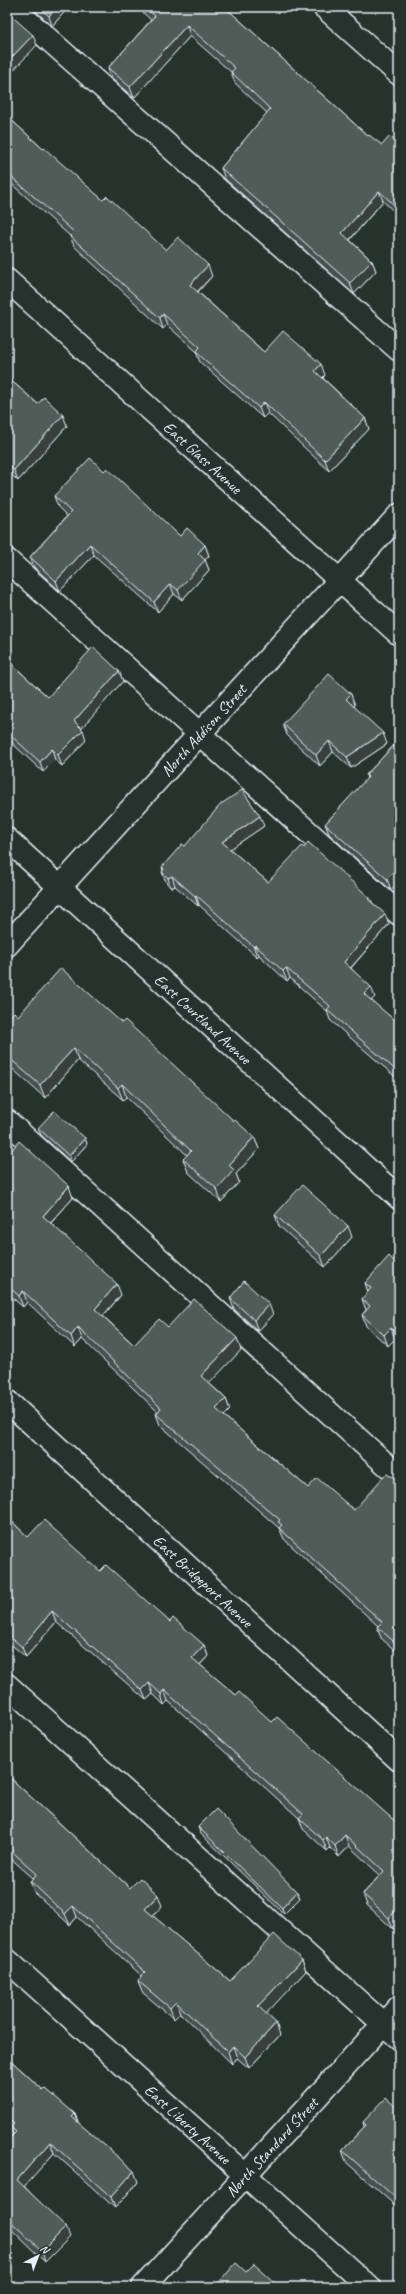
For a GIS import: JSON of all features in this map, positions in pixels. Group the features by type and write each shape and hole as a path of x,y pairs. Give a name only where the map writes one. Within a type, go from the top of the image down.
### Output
{"street":[{"path":"12,7 399,350"},
{"path":"324,7 399,74"},
{"name":"East Glass Avenue","path":"7,280 399,634"},
{"name":"North Addison Street","path":"7,945 399,515"},
{"path":"7,560 399,914"},
{"name":"East Courtland Avenue","path":"7,839 399,1198"},
{"path":"7,1121 399,1476"},
{"name":"East Bridgeport Avenue","path":"7,1401 399,1760"},
{"path":"7,1685 399,2038"},
{"name":"East Liberty Avenue","path":"7,1960 369,2287"},
{"name":"North Standard Street","path":"143,2287 399,2007"}],"building":[{"path":"39,7 56,7 49,16"},
{"path":"145,7 225,7 368,136 369,135 382,145 390,136 399,145 399,209 379,191 342,233 372,261 350,283 221,168 270,109 231,72 235,68 187,25 130,87 108,68 155,16"},
{"path":"7,12 33,35 7,62"},
{"path":"7,116 103,200 107,196 166,250 178,237 208,265 190,285 264,352 283,331 321,364 315,371 365,418 325,460 264,402 259,408 196,352 200,347 163,314 160,318 70,236 74,232 7,173"},
{"path":"7,377 38,404 44,397 63,415 14,470 7,464"},
{"path":"90,458 104,471 107,468 180,536 187,528 205,545 198,553 205,560 178,590 170,584 154,602 90,544 56,581 30,557 71,512 54,496"},
{"path":"93,647 119,671 74,721 83,730 58,755 52,749 40,762 9,734 14,728 7,722 7,660 48,697"},
{"path":"329,674 351,694 346,699 383,733 347,757 329,741 316,755 283,724"},
{"path":"395,744 399,748 399,866 387,879 325,824 368,777 366,775"},
{"path":"242,790 260,816 222,842 268,882 302,846 304,848 308,842 370,898 368,899 385,914 344,962 371,987 364,994 399,1024 399,1073 327,1010 330,1006 286,968 283,971 196,895 195,896 172,876 168,878 162,872 164,869 162,867 182,844 185,846 221,804"},
{"path":"61,968 122,1023 125,1020 234,1121 235,1120 254,1137 229,1165 234,1170 217,1189 183,1159 191,1151 122,1084 118,1088 74,1048 40,1085 7,1056 7,1020 14,1012 18,1016"},
{"path":"54,1111 85,1138 69,1156 38,1128"},
{"path":"19,1141 69,1186 43,1216 117,1284 95,1309 134,1345 159,1319 168,1327 194,1299 237,1338 201,1376 226,1399 216,1409 308,1488 317,1478 354,1510 386,1474 393,1477 399,1483 399,1646 377,1627 382,1622 279,1528 282,1525 278,1522 280,1520 156,1414 161,1408 78,1327 71,1336 23,1291 19,1296 7,1285 7,1156"},
{"path":"302,1185 348,1226 321,1256 275,1215"},
{"path":"389,1256 399,1266 399,1335 391,1328 384,1335 362,1315 370,1306 362,1299 371,1288 365,1283"},
{"path":"244,1281 269,1304 254,1320 230,1298"},
{"path":"7,1517 28,1537 44,1520 100,1571 106,1565 170,1622 173,1618 204,1645 192,1658 236,1695 239,1692 272,1722 277,1717 396,1822 399,1819 399,1907 389,1918 363,1894 384,1871 345,1835 335,1846 326,1837 323,1840 299,1818 303,1814 164,1690 161,1694 149,1683 142,1690 52,1611 22,1647 7,1634"},
{"path":"7,1775 130,1888 140,1878 158,1895 145,1909 230,1981 274,1934 302,1960 258,2006 276,2023 245,2057 233,2046 228,2052 176,2002 170,2008 138,1981 145,1972 73,1906 65,1914 30,1881 37,1874 7,1847"},
{"path":"216,1809 297,1892 282,1908 198,1827"},
{"path":"7,2057 43,2090 45,2088 75,2114 72,2117 134,2171 111,2197 50,2142 17,2180 66,2227 42,2251 7,2218 7,2141 16,2132 11,2127 14,2124 7,2118"},
{"path":"386,2098 399,2110 399,2201 342,2150 366,2125 363,2122"},
{"path":"236,2263 246,2272 254,2264 275,2283 271,2287 215,2287"}]}
